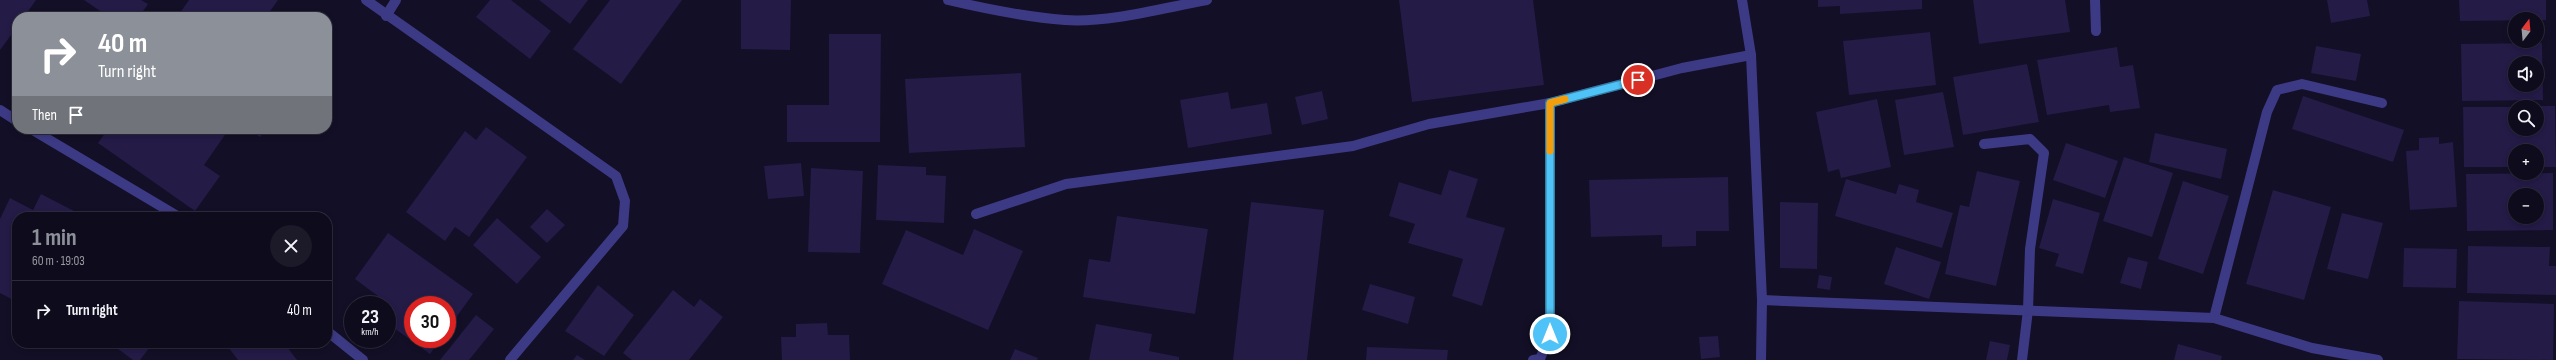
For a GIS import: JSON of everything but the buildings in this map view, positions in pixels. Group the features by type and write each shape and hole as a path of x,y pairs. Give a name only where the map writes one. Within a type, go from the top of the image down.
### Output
{"street":[{"path":"366,0 386,16 616,176 625,201 624,226 510,360"},
{"path":"386,16 396,0"},
{"path":"948,0 986,9 1066,20 1110,17 1207,0"},
{"path":"1742,0 1751,56 1762,300 1761,360"},
{"path":"2094,0 2096,31"},
{"path":"976,214 1066,184 1353,146 1428,124 1550,103 1682,68 1751,56"},
{"path":"2214,318 2267,112 2277,90 2302,84 2382,103"},
{"path":"1533,360 1540,359 1550,334 1550,103"},
{"path":"0,110 12,117"},
{"path":"39,134 171,212"},
{"path":"1984,144 2030,139 2044,153 2030,249 2028,310 2022,360"},
{"path":"1762,300 2214,318 2312,348 2378,360"},
{"path":"332,335 363,360"}],"slow traffic":[{"path":"1550,151 1550,103 1565,99"}],"route":[{"path":"1550,334 1550,103 1638,80"}]}
